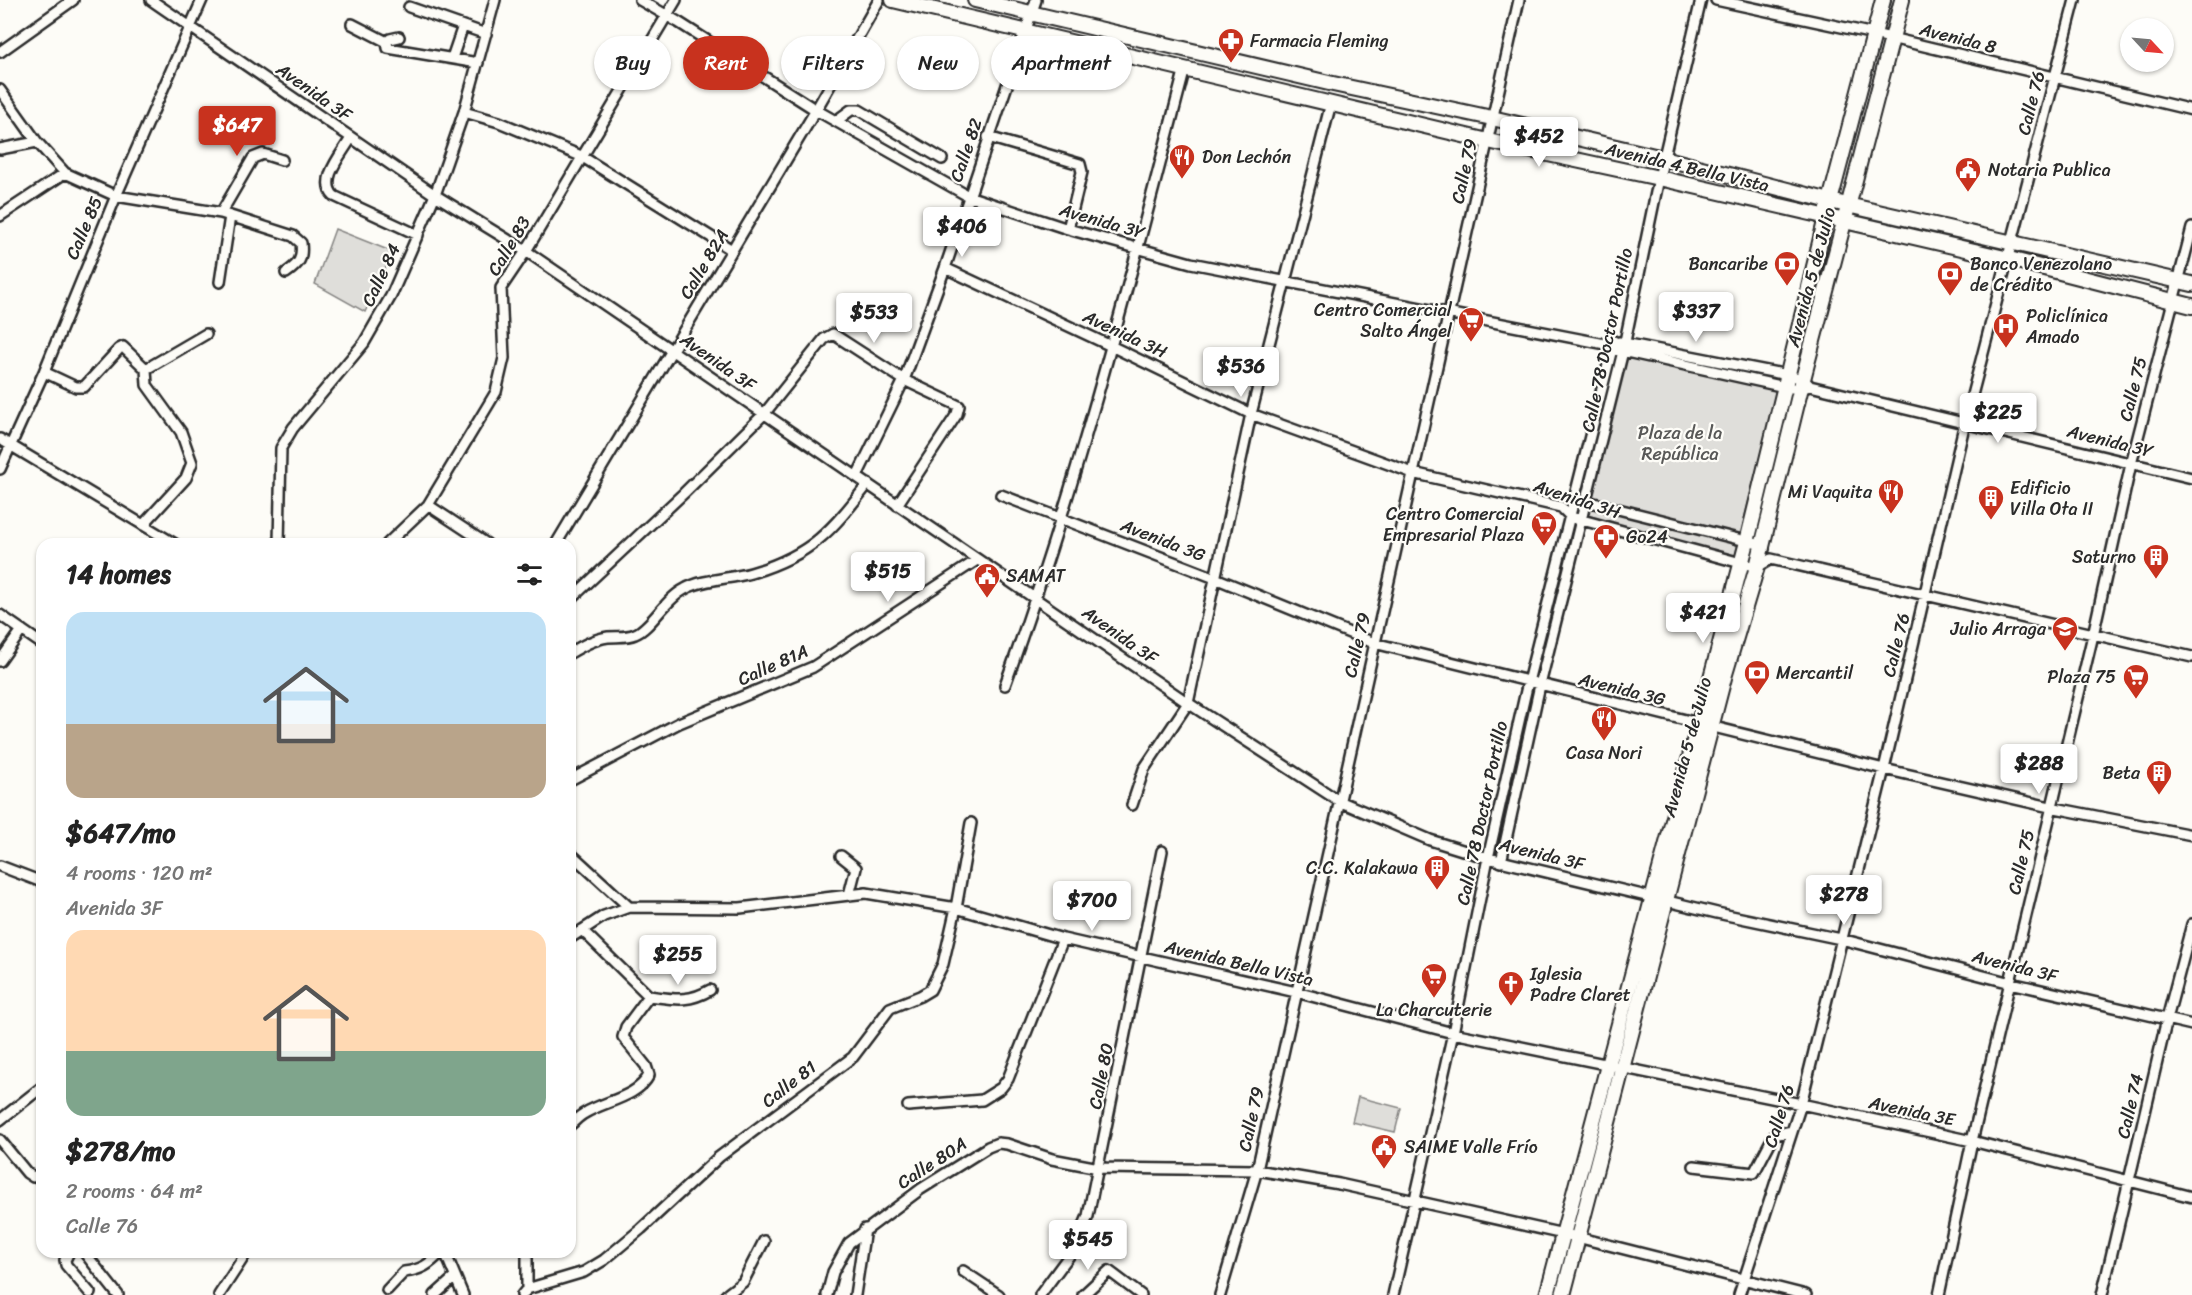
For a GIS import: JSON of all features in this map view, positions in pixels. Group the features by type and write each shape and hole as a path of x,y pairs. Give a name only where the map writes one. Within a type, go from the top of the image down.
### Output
{"main road":[{"name":"Avenida 4 Bella Vista","path":"893,0 1488,141 2008,259 2192,306"},
{"name":"Avenida 4 Bella Vista","path":"975,0 1333,84 1492,118 1663,158 1830,201 2192,284"},
{"name":"Avenida 5 de Julio","path":"1547,1295 1570,1235 1622,1068 1665,901 1741,563 1830,201 1883,0"},
{"name":"Avenida 5 de Julio","path":"1563,1295 1570,1235 1608,1065 1651,898 1756,567 1805,385 1848,205 1902,0"}],"street":[{"path":"0,52 73,0"},
{"name":"Avenida 3F","path":"151,0 435,195 526,251 1188,703 1339,801 1430,840 1488,858 1651,898 1841,939 2011,983 2192,1025"},
{"name":"Calle 85","path":"0,469 44,372 116,196 202,0"},
{"name":"Calle 84","path":"279,538 281,448 293,428 364,343 391,296 435,195 464,112 495,0"},
{"name":"Avenida 3Y","path":"640,0 816,110 968,196 1068,229 1191,263 1616,346 1706,359 1787,381 2192,477"},
{"name":"Calle 83","path":"393,538 428,505 496,392 504,358 501,288 526,251 665,14 676,0"},
{"name":"Calle 82A","path":"560,538 816,110 879,0"},
{"name":"Calle 82","path":"857,476 904,380 945,268 1036,0"},
{"name":"Calle 79","path":"1220,1295 1257,1170 1519,0"},
{"name":"Calle 78 Doctor Portillo","path":"1393,1295 1453,1033 1488,858 1528,682 1659,178 1701,0"},
{"name":"Avenida 8","path":"1716,0 1892,38 2192,110"},
{"name":"Calle 76","path":"1739,1295 1801,1104 1884,769 1965,422 2075,0"},
{"path":"409,8 486,34"},
{"path":"352,24 387,42"},
{"path":"452,58 463,26"},
{"path":"387,42 392,37 399,37"},
{"path":"387,42 390,50 478,63"},
{"path":"1005,685 1062,519 1138,249 1185,68"},
{"path":"0,90 37,142 65,173 116,196 226,214 293,236 301,243 302,257 297,266 286,273"},
{"path":"1132,805 1144,769 1188,703 1251,414 1331,103"},
{"path":"836,121 851,110 859,110 942,159"},
{"path":"464,112 499,122 581,156 732,250"},
{"path":"988,137 1080,164 1082,171 1068,229"},
{"path":"351,138 329,177 327,184 329,191 334,196 418,235"},
{"path":"0,149 37,142"},
{"path":"220,282 226,214 253,158 262,154 282,160"},
{"path":"0,216 65,173"},
{"name":"Calle 75","path":"1939,1295 1972,1142 2011,983 2050,807 2093,635 2131,464 2192,228"},
{"name":"Avenida 3H","path":"945,268 1251,414 1413,473 1561,507 1571,517 1756,567"},
{"path":"146,369 206,334"},
{"path":"576,594 684,494 764,414 824,339 833,334 904,380 957,404 959,410 897,505"},
{"path":"44,372 76,387 84,387 123,346 146,369 147,385 181,432 192,463 186,478 143,525"},
{"name":"Avenida 3Y","path":"1616,346 1704,369 1787,381"},
{"name":"Calle 78 Doctor Portillo","path":"1501,861 1540,685 1587,501 1616,346"},
{"path":"1704,369 1706,359"},
{"path":"0,440 165,538"},
{"path":"576,650 595,640 637,634 646,627 663,606 687,587 752,573 802,552 832,529 868,484"},
{"name":"Avenida 3G","path":"1001,495 1374,643 1884,769 2050,807 2192,835"},
{"path":"1561,507 1576,498 1762,545 1771,559"},
{"path":"428,505 478,538"},
{"path":"1756,567 1771,559 2192,657"},
{"name":"Calle 81A","path":"576,777 671,727 813,667 977,560"},
{"path":"0,615 36,640"},
{"path":"0,661 22,630"},
{"name":"Calle 81","path":"525,1292 594,1267 641,1229 719,1156 853,1057 890,1008 930,990 943,964 956,908 970,822"},
{"name":"Calle 80","path":"1040,1295 1074,1249 1082,1234 1099,1168 1162,851"},
{"path":"841,856 856,868 849,895"},
{"path":"576,858 629,907"},
{"path":"0,866 36,880"},
{"name":"Avenida Bella Vista","path":"576,934 604,916 629,907 740,908 866,893 956,908 1063,939 1296,993 1453,1033 1622,1068"},
{"name":"Calle 74","path":"2102,1295 2167,1019 2192,924"},
{"path":"582,930 649,996 680,1000 696,998 710,990"},
{"path":"908,1106 982,1100 1001,1088 1008,1079 1063,939"},
{"path":"576,1120 584,1113 645,1083 649,1075 646,1066 623,1037 626,1027 649,996"},
{"name":"Avenida 3E","path":"1622,1068 1801,1104 1972,1142 2192,1197"},
{"path":"0,1120 36,1092"},
{"path":"1694,1166 1754,1173 1774,1135 1792,1131"},
{"path":"0,1140 27,1173 33,1177 36,1176"},
{"name":"Calle 80A","path":"827,1295 833,1272 849,1243 865,1228 930,1183 998,1143 1052,1159 1099,1168 1257,1170 1339,1184 1570,1235 1806,1295"},
{"path":"855,1295 865,1228"},
{"path":"726,1295 742,1282 764,1241"},
{"path":"66,1258 66,1265 88,1294 105,1281"},
{"path":"88,1258 118,1295"},
{"path":"219,1295 243,1258"},
{"path":"387,1290 404,1272 416,1271 429,1265 437,1258"},
{"path":"446,1258 463,1295"},
{"path":"525,1292 527,1258"},
{"path":"963,1271 999,1295"},
{"path":"1083,1295 1108,1271 1141,1295"},
{"path":"435,1295 455,1277"}],"green space":[{"path":"335,229 393,252 365,312 315,284"},
{"name":"Plaza de la República","path":"1620,346 1780,377 1733,563 1577,521"},
{"path":"1358,1097 1401,1108 1395,1132 1352,1122"}],"place":[{"name":"Farmacia Fleming","path":"1231,64"},
{"name":"Don Lechón","path":"1182,180"},
{"name":"Notaria Publica","path":"1968,193"},
{"name":"Bancaribe","path":"1787,287"},
{"name":"Banco Venezolano de Crédito","path":"1950,297"},
{"name":"Centro Comercial Salto Ángel","path":"1471,343"},
{"name":"Policlínica Amado","path":"2006,349"},
{"name":"Mi Vaquita","path":"1891,515"},
{"name":"Edificio Villa Ota II","path":"1991,521"},
{"name":"Centro Comercial Empresarial Plaza","path":"1544,547"},
{"name":"Go24","path":"1606,560"},
{"name":"Saturno","path":"2156,580"},
{"name":"SAMAT","path":"987,599"},
{"name":"Julio Arraga","path":"2065,652"},
{"name":"Mercantil","path":"1757,696"},
{"name":"Plaza 75","path":"2136,700"},
{"name":"Casa Nori","path":"1604,742"},
{"name":"Beta","path":"2159,796"},
{"name":"C.C. Kalakawa","path":"1437,891"},
{"name":"La Charcuterie","path":"1434,999"},
{"name":"Iglesia Padre Claret","path":"1511,1007"},
{"name":"SAIME Valle Frío","path":"1384,1170"}]}
